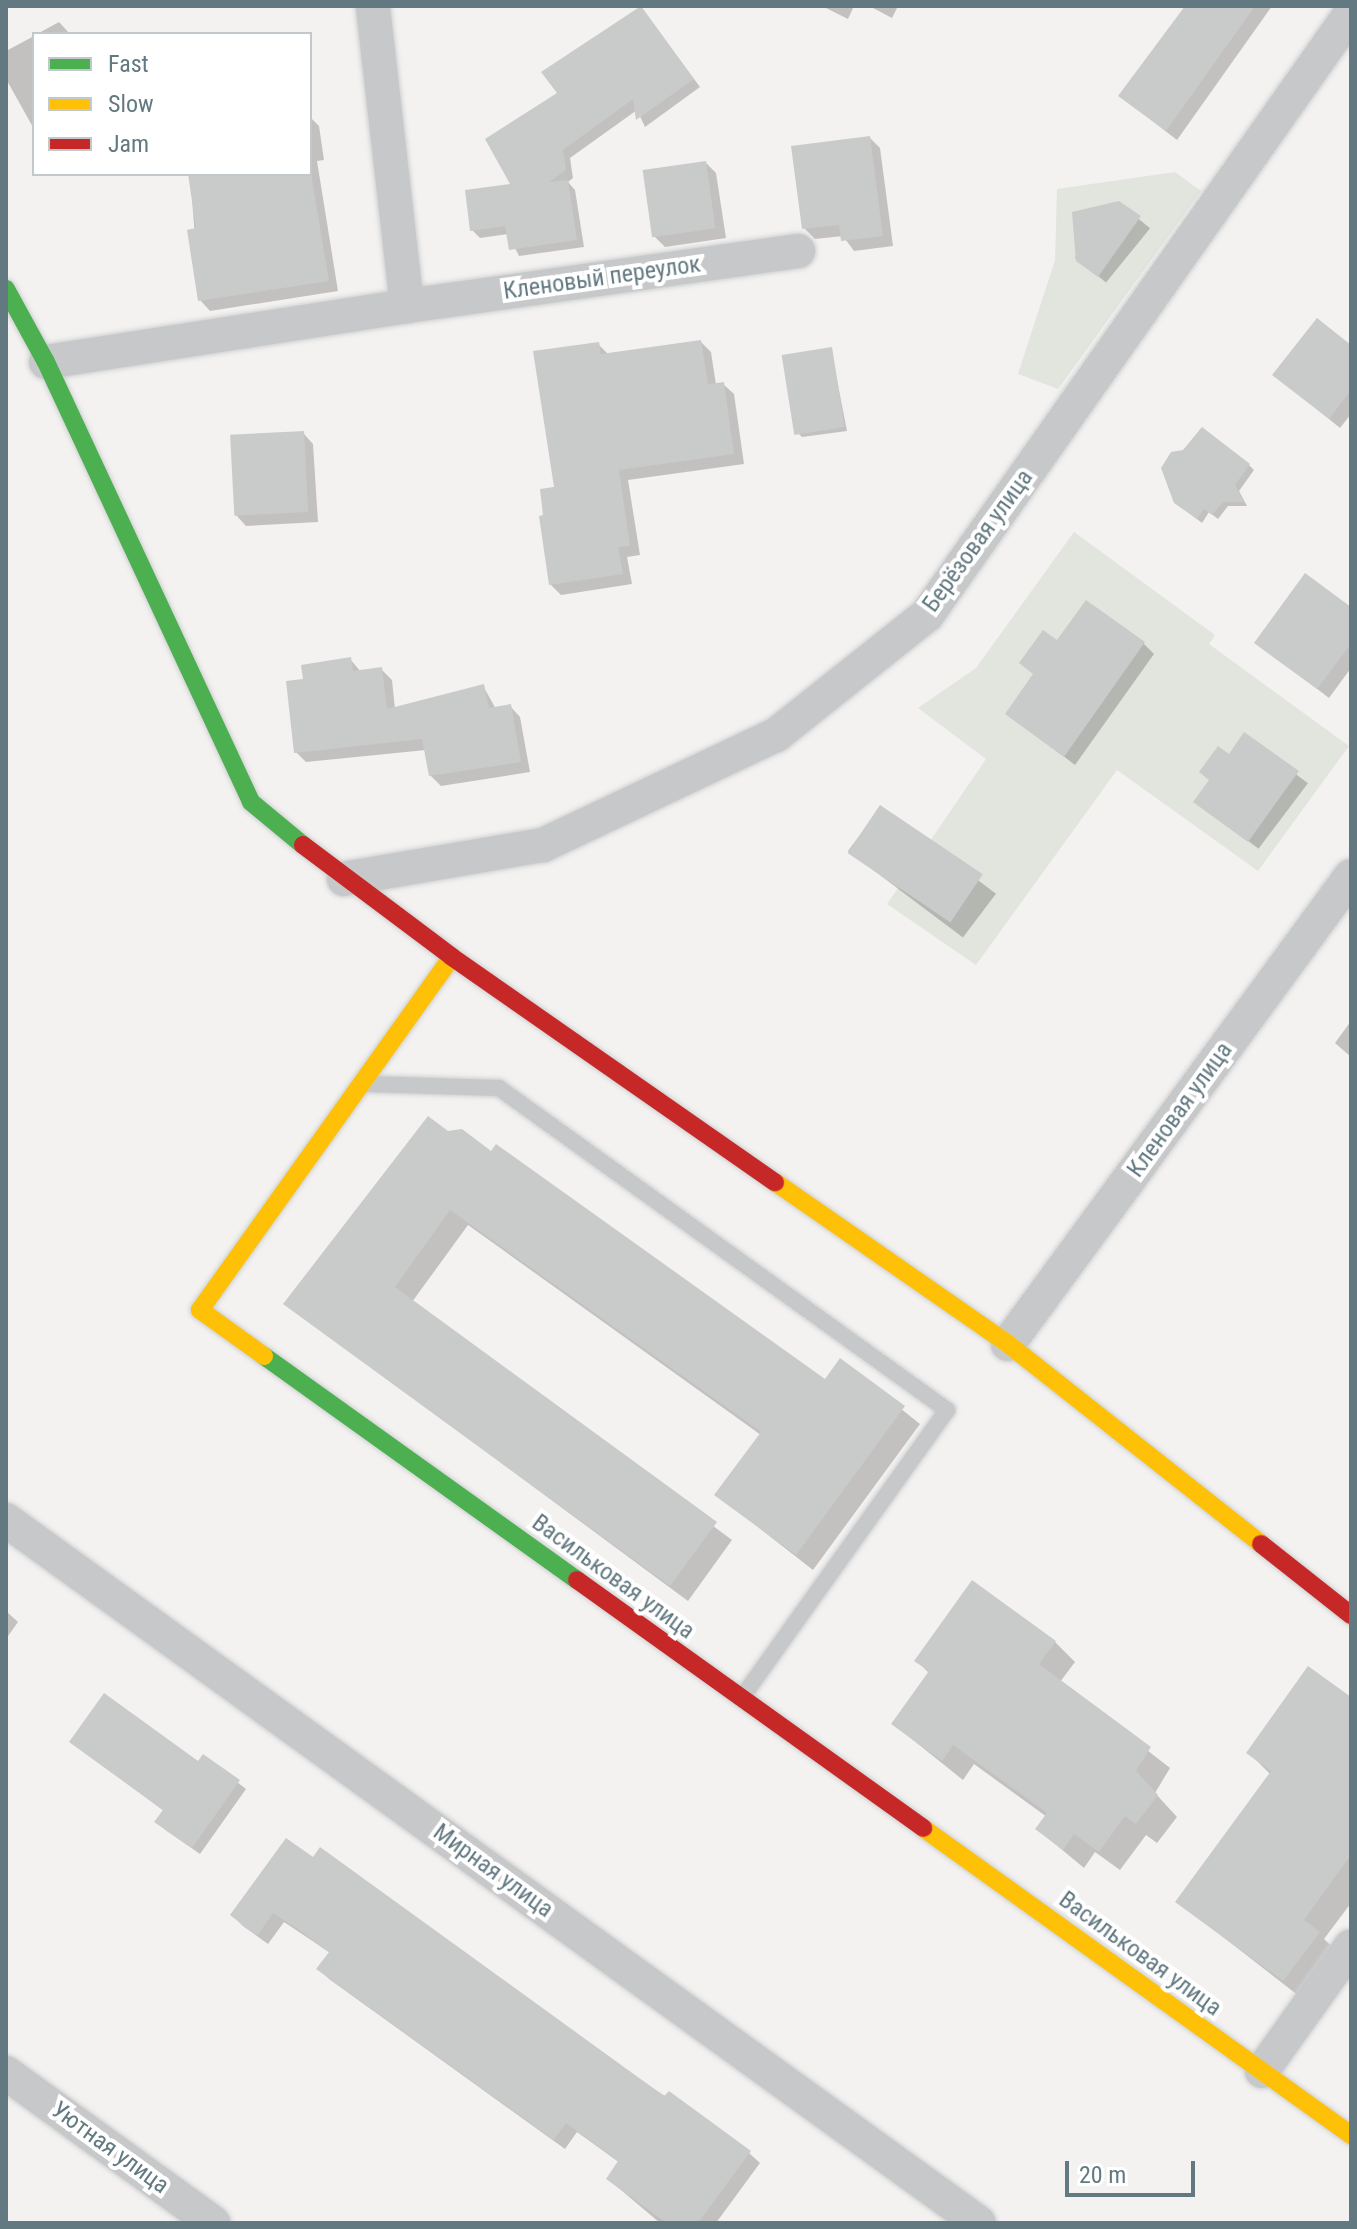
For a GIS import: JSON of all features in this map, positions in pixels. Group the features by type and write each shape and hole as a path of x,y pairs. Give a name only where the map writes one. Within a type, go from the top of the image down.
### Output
{"street":[{"path":"373,6 407,306"},
{"name":"Берёзовая улица","path":"344,879 543,845 776,735 927,615 1351,13"},
{"name":"Кленовый переулок","path":"46,362 407,306 798,251"},
{"path":"6,289 46,362 251,802 344,879 452,957 1008,1344 1351,1615"},
{"name":"Кленовая улица","path":"1008,1344 1351,876"},
{"name":"Васильковая улица","path":"452,957 200,1310 1351,2135"},
{"name":"Мирная улица","path":"6,1520 979,2223"},
{"path":"1262,2071 1351,1946"},
{"name":"Уютная улица","path":"6,2073 213,2223"}],"lane":[{"path":"361,1084 499,1088 947,1410 742,1699"}],"shaded area":[{"path":"1175,172 1201,191 1058,389 1018,374 1055,260 1057,189"},
{"path":"1074,532 1215,635 1209,644 1349,746 1258,871 1117,770 976,965 887,904 986,759 918,708 976,668"}],"building":[{"path":"641,6 694,79 636,120 633,99 563,150 566,170 549,182 568,180 577,240 509,250 505,226 470,231 465,190 510,184 485,139 557,93 541,72"},
{"path":"1185,6 1255,6 1166,131 1118,96"},
{"path":"870,136 883,236 841,241 839,225 802,229 791,146"},
{"path":"706,161 715,228 652,237 643,170"},
{"path":"188,176 311,176 329,281 198,301 187,230 196,228"},
{"path":"1119,201 1141,216 1098,277 1076,261 1072,212"},
{"path":"1317,318 1351,345 1351,390 1329,419 1272,375"},
{"path":"701,340 708,384 724,382 734,454 619,470 630,546 618,547 623,574 549,585 539,516 543,515 540,489 554,487 533,351 599,342 601,354"},
{"path":"832,347 845,427 794,435 782,355"},
{"path":"1202,427 1250,464 1235,485 1244,502 1223,502 1212,515 1204,509 1197,519 1174,503 1161,468 1171,452 1183,450"},
{"path":"304,431 308,512 234,516 230,435"},
{"path":"1305,573 1351,607 1351,644 1317,689 1254,643"},
{"path":"1086,600 1145,642 1064,757 1005,714 1033,674 1019,663 1043,630 1057,640"},
{"path":"351,657 353,671 382,667 387,709 484,684 489,708 511,704 521,762 429,776 422,739 294,753 286,681 303,679 301,665"},
{"path":"1244,732 1299,771 1248,842 1193,802 1209,780 1199,772 1218,746 1229,754"},
{"path":"880,805 983,874 950,922 848,853"},
{"path":"428,1116 448,1131 462,1129 491,1151 496,1144 825,1379 840,1358 905,1406 796,1555 714,1495 761,1432 450,1210 395,1287 717,1522 670,1586 283,1304"},
{"path":"972,1580 1056,1641 1039,1664 1151,1747 1136,1771 1158,1795 1136,1824 1125,1816 1099,1852 1074,1834 1063,1850 1035,1829 1047,1813 953,1745 942,1761 891,1724 929,1671 914,1661"},
{"path":"1308,1666 1351,1697 1351,1855 1304,1920 1320,1932 1283,1981 1175,1902 1271,1771 1246,1753"},
{"path":"104,1693 198,1761 203,1754 240,1780 192,1848 154,1822 163,1810 69,1742"},
{"path":"286,1838 313,1857 320,1847 664,2096 669,2091 751,2151 698,2223 667,2223 606,2179 618,2161 566,2123 554,2140 316,1969 329,1952 302,1932 273,1913 257,1936 230,1915"}],"traffic: fast":[{"path":"6,289 46,362 251,802 303,845"},
{"path":"264,1356 577,1580"}],"traffic: slow":[{"path":"264,1356 200,1310 452,957"},
{"path":"775,1182 1008,1344 1261,1544"},
{"path":"923,1828 1351,2135"}],"traffic: jam":[{"path":"303,845 452,957 775,1182"},
{"path":"1261,1544 1351,1615"},
{"path":"577,1580 923,1828"}]}
